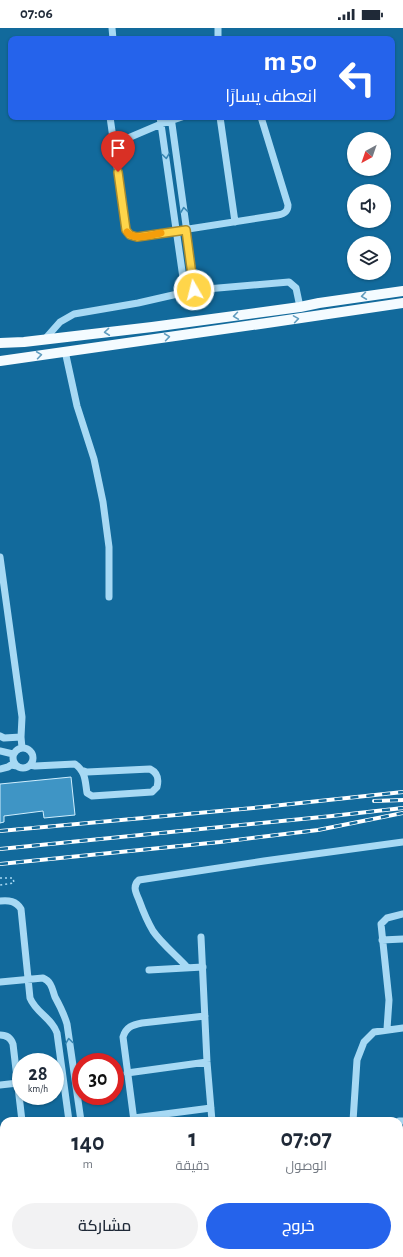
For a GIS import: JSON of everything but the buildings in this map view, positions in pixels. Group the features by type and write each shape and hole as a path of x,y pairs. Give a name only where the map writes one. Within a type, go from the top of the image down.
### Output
{"main road":[{"path":"0,343 152,327 300,307 403,291"},
{"path":"0,361 403,303"}],"street":[{"path":"110,120 127,233 137,237 282,214 287,211 288,208 262,120"},
{"path":"114,144 161,120 185,292"},
{"path":"171,120 194,290"},
{"path":"220,120 235,222"},
{"path":"45,339 60,322 74,314 138,303 194,290 289,282 296,288 300,307"},
{"path":"65,351 77,406 94,459 103,502 108,547 110,597"},
{"path":"0,557 22,718 22,748"},
{"path":"0,736 4,738 21,737"},
{"path":"0,769 11,765 21,768 26,768 33,761 31,751 27,748 17,749 12,757 16,766"},
{"path":"0,751 13,754"},
{"path":"30,765 75,764 84,776 86,793 92,796 152,792 158,784 158,777 156,773 150,770 87,772 81,770"},
{"path":"187,967 154,932 148,922 135,889 135,884 139,880 403,842"},
{"path":"0,901 7,900 16,903 21,909 30,998 40,1013 55,1026 58,1033 68,1117"},
{"path":"387,1029 389,1000 381,924 386,918 403,914"},
{"path":"201,938 206,1016 207,1062 212,1117"},
{"path":"382,940 403,939"},
{"path":"149,970 203,966"},
{"path":"0,982 43,978 51,984 55,996 64,1013 67,1024 80,1117"},
{"path":"134,1117 123,1037 125,1031 129,1027 142,1023 206,1016"},
{"path":"354,1117 357,1060 364,1042 374,1032 403,1028"},
{"path":"0,1035 8,1037 11,1040 14,1053"},
{"path":"127,1073 207,1062"},
{"path":"0,1085 12,1084"},
{"path":"20,1105 22,1117"},
{"path":"153,1117 211,1108"}],"path":[{"path":"0,878 13,878 14,883 0,885"}],"railway":[{"path":"0,831 263,807 403,792"},
{"path":"374,801 403,800"},
{"path":"0,849 403,808"},
{"path":"0,864 220,842 318,830 403,813"}],"slow traffic":[{"path":"127,232 133,237 161,233"}],"route":[{"path":"118,172 127,233 133,237 137,237 186,230 194,290"}]}
